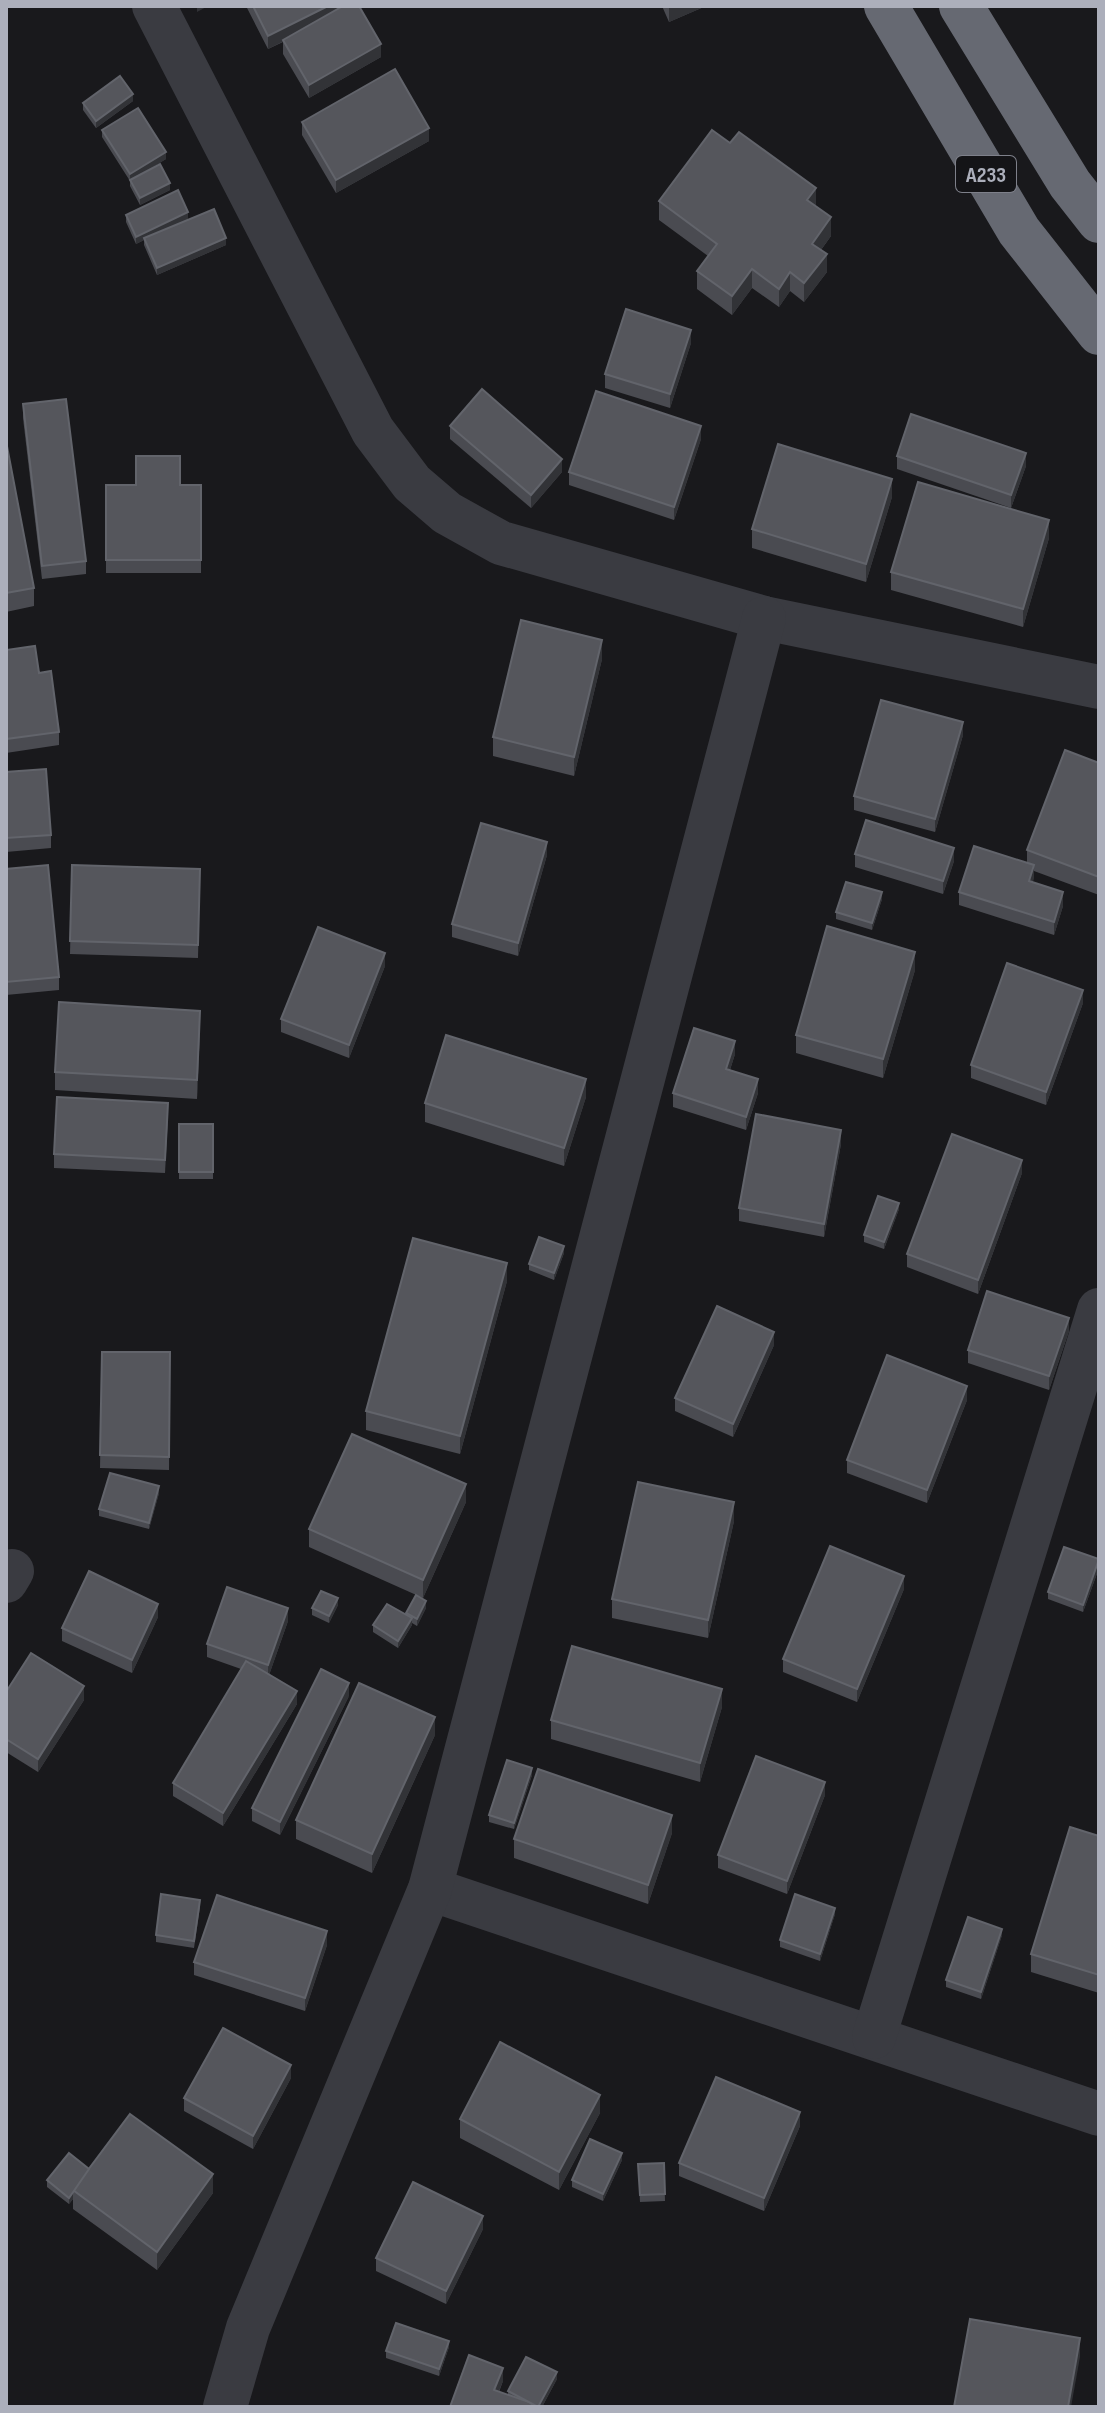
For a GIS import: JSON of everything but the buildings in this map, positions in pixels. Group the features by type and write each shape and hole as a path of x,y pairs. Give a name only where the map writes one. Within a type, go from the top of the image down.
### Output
{"highway":[{"name":"A233","path":"886,6 1019,231 1099,333"},
{"name":"A233","path":"961,6 1070,184 1099,221"}],"street":[{"path":"154,6 373,431 412,483 447,513 501,543 764,618 1099,687"},
{"path":"225,2407 248,2328 430,1889 764,618"},
{"path":"874,2037 1099,1310"},
{"path":"430,1889 1099,2114"}]}
